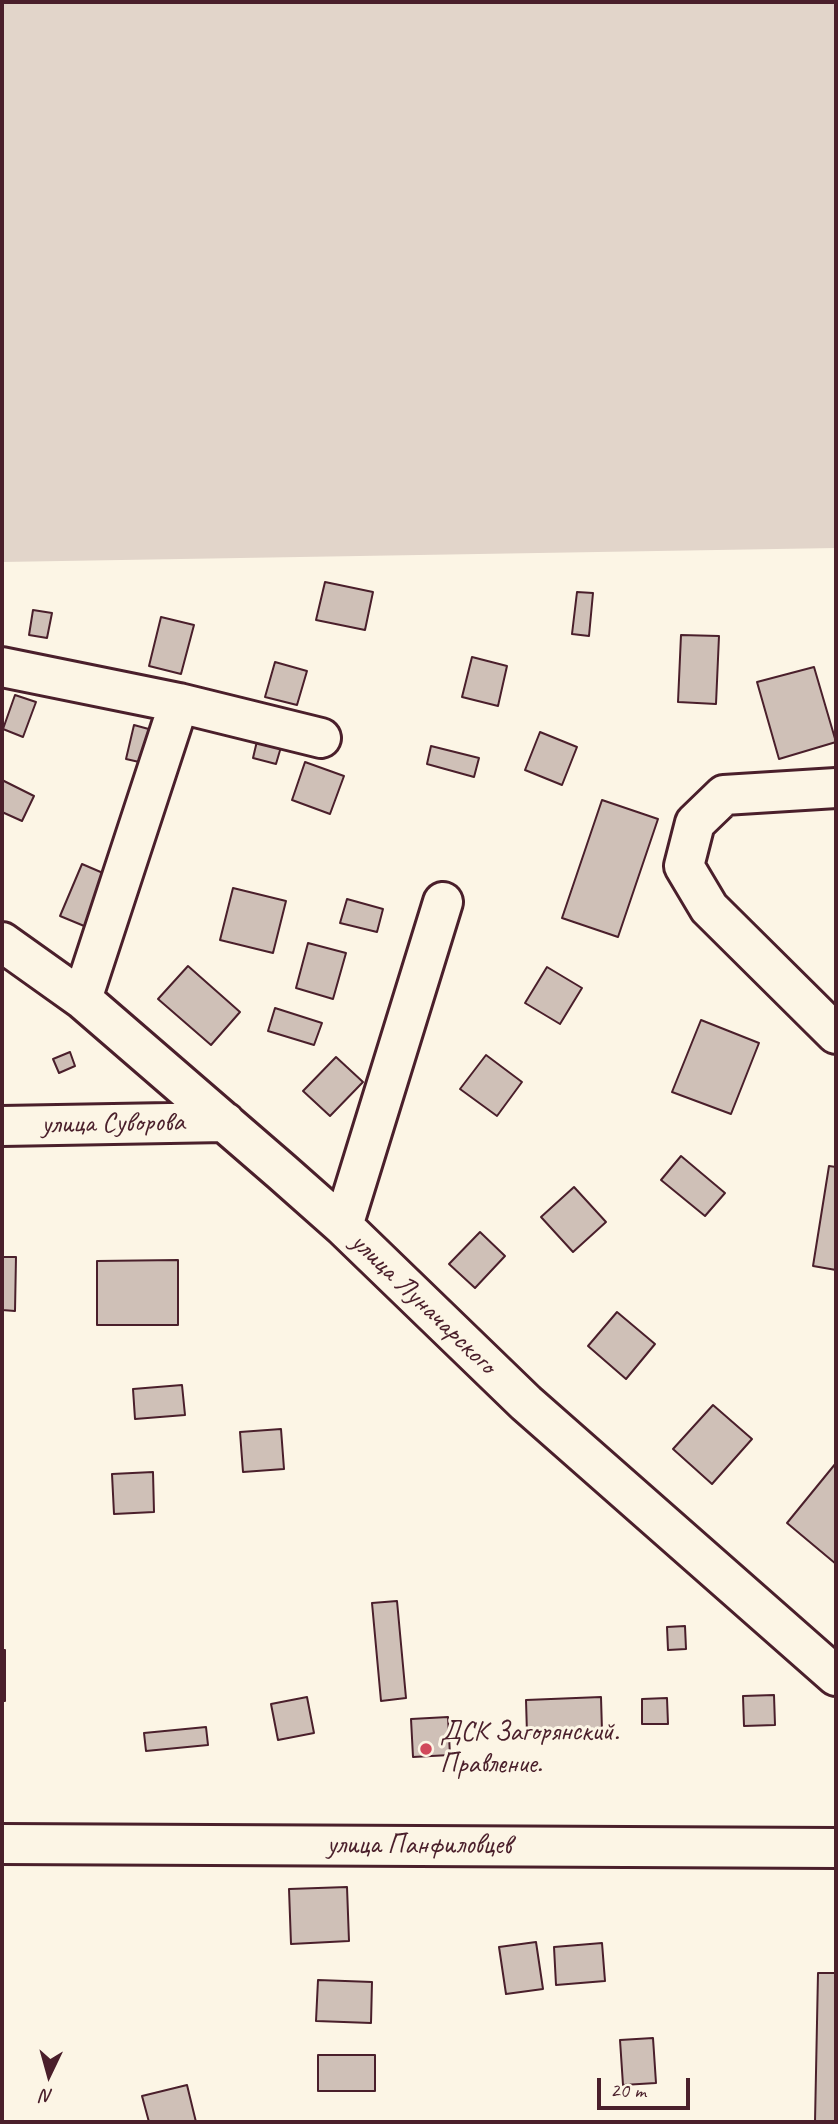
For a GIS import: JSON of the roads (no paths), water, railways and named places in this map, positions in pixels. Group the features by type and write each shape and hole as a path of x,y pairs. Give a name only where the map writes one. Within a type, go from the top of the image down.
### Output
{"street":[{"path":"2,667 179,703 321,738"},
{"path":"82,999 179,703"},
{"path":"836,788 724,795 695,823 684,866 709,908 836,1034"},
{"path":"342,1226 443,902"},
{"name":"улица Луначарского","path":"2,942 82,999 225,1122 342,1226 526,1403 836,1676"},
{"name":"улица Суворова","path":"2,1126 225,1122"},
{"name":"улица Панфиловцев","path":"2,1844 836,1848"}],"place":[{"name":"ДСК Загорянский. Правление.","path":"426,1749"}]}
